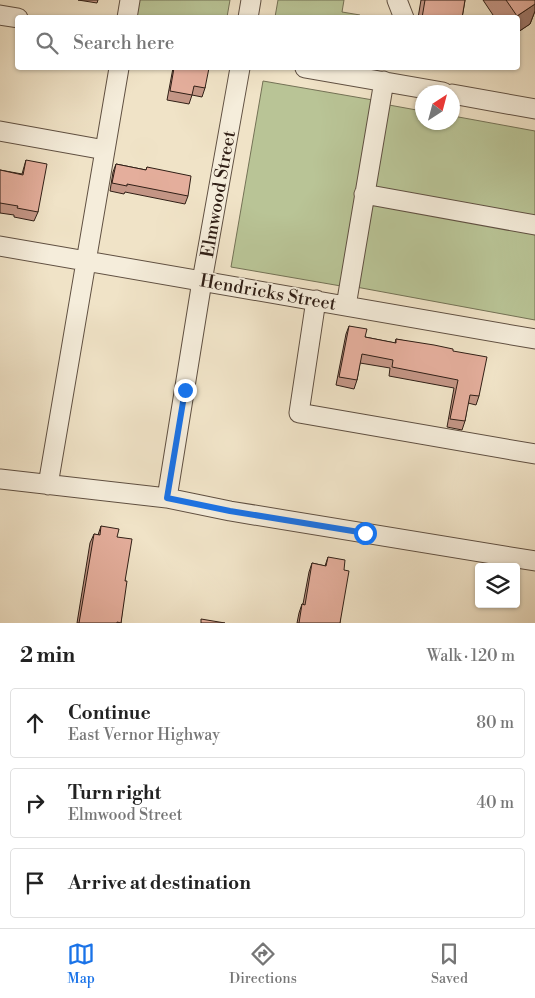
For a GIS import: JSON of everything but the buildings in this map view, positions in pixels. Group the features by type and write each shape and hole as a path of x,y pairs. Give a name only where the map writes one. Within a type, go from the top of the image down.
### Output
{"street":[{"path":"128,15 130,0"},
{"path":"248,15 251,0"},
{"path":"398,0 403,15"},
{"path":"0,15 15,18"},
{"path":"48,485 119,70"},
{"name":"Elmwood Street","path":"167,498 202,281 240,70"},
{"path":"323,70 394,78 419,85"},
{"path":"346,306 364,194 394,78"},
{"path":"460,95 535,109"},
{"path":"0,131 105,150"},
{"path":"364,194 535,225"},
{"name":"Hendricks Street","path":"0,246 535,339"},
{"path":"316,300 299,413 535,454"},
{"path":"0,479 167,498 230,511 535,561"}],"green space":[{"path":"134,0 230,0 227,15 132,15"},
{"path":"278,0 344,0 342,12 360,15 275,15"},
{"path":"263,81 373,100 341,286 231,267"},
{"path":"389,105 415,110 415,130 460,130 460,117 535,131 535,217 375,189"},
{"path":"372,202 535,232 535,320 356,287"}],"route":[{"path":"185,390 167,498 230,511 365,533"}]}
